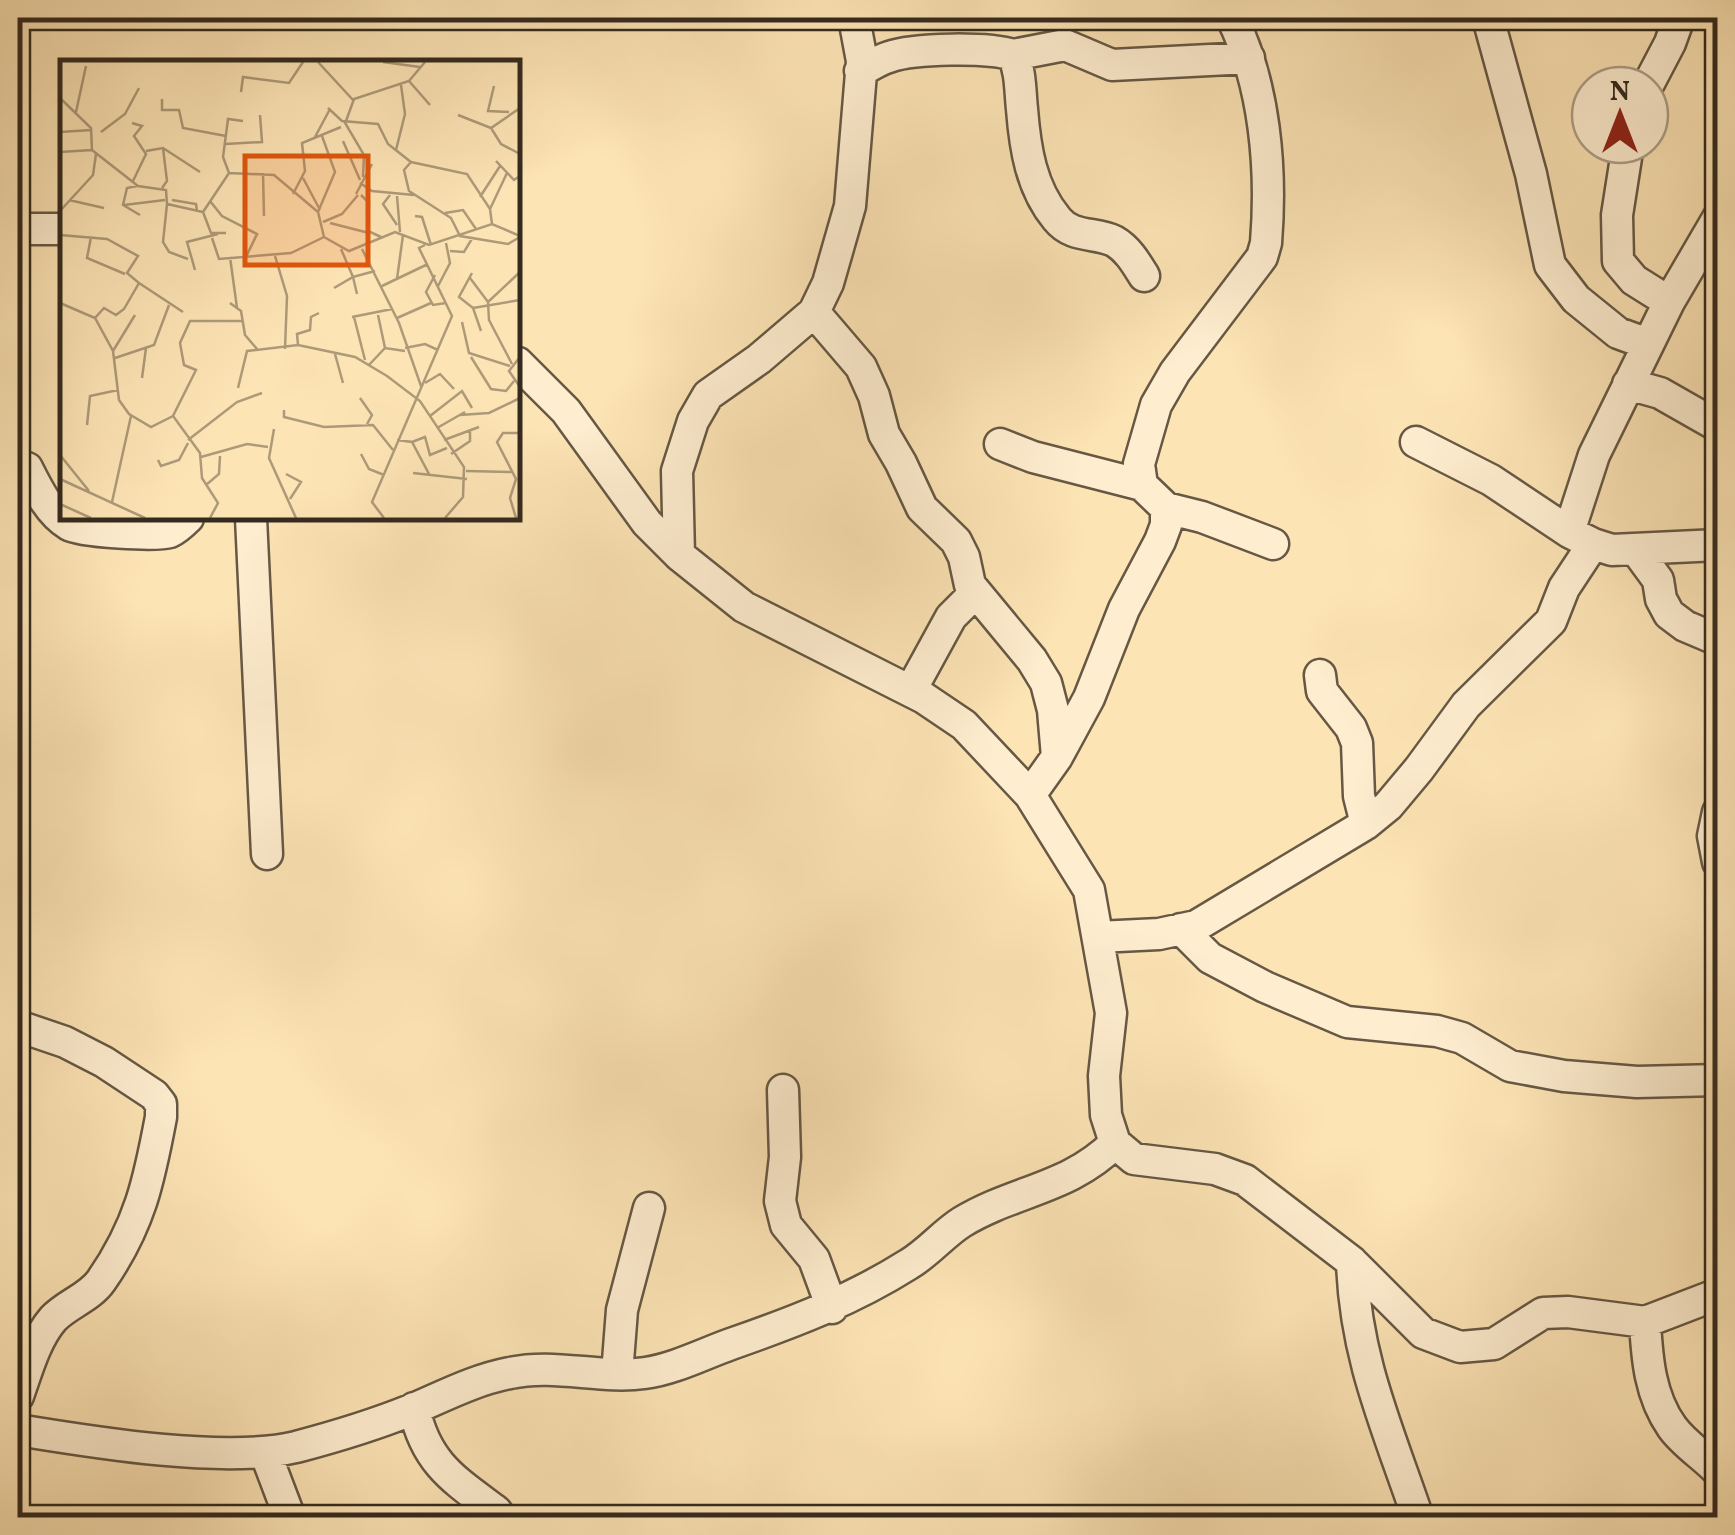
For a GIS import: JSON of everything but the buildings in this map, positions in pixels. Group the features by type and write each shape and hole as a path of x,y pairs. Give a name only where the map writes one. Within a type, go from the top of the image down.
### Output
{"street":[{"path":"678,556 677,471 700,408 708,395 759,359 814,312 828,283 850,206 860,71 859,32 854,18"},
{"path":"1142,485 1139,464 1156,405 1262,257 1266,243 1262,106 1249,58 1232,18"},
{"path":"1488,18 1531,174 1550,265 1576,299 1618,333 1648,344"},
{"path":"1658,65 1679,18"},
{"path":"860,71 888,57 912,51 998,50 1013,55 1066,46 1112,65 1249,58"},
{"path":"1013,55 1019,67 1024,137 1032,175 1044,200 1070,231 1112,240 1128,251 1144,276"},
{"path":"1625,165 1617,214 1618,261 1634,280 1669,302"},
{"path":"1098,938 1159,934 1196,926 1366,824 1388,806 1420,769 1466,705 1551,620 1581,538 1594,455 1669,302 1718,218"},
{"path":"18,229 60,229"},
{"path":"814,312 861,368 874,396 884,434 902,463 912,492 922,508 956,542 975,593 1032,660 1046,683 1057,756"},
{"path":"520,365 566,410 647,523 678,556 744,607 911,690 964,725 1030,795 1090,890 1111,1013 1104,1076 1106,1115 1115,1143 1134,1159 1215,1169 1246,1180 1352,1262 1423,1333 1460,1347 1494,1344 1543,1313 1568,1312 1645,1322 1718,1294"},
{"path":"1628,384 1660,393 1718,426"},
{"path":"1416,442 1491,480 1581,538 1612,550 1718,545"},
{"path":"1000,444 1033,457 1142,485 1166,508 1273,544"},
{"path":"27,468 40,494 60,516"},
{"path":"1030,795 1090,698 1124,610 1160,541 1166,508"},
{"path":"63,520 85,532 119,530 154,535 174,531 186,520"},
{"path":"252,520 267,854"},
{"path":"1636,550 1658,580 1669,614 1685,626 1718,640"},
{"path":"911,690 952,617 975,593"},
{"path":"1320,675 1322,691 1351,728 1356,743 1359,796 1366,824"},
{"path":"1718,812 1713,836 1718,862"},
{"path":"1182,929 1210,958 1264,987 1347,1022 1437,1031 1462,1038 1510,1066 1564,1076 1637,1082 1718,1080"},
{"path":"18,1026 65,1042 104,1062 154,1095 161,1104 161,1116 144,1201 125,1240 99,1284 53,1319 36,1346 18,1396"},
{"path":"783,1090 785,1157 780,1201 786,1225 814,1258 832,1308"},
{"path":"18,1430 142,1446 265,1452 337,1435 461,1387 537,1368 646,1373 773,1332 832,1308 914,1262 960,1223 1072,1177 1115,1143"},
{"path":"618,1374 622,1310 649,1208"},
{"path":"1352,1262 1353,1298 1364,1357 1385,1432 1418,1518"},
{"path":"1645,1322 1654,1394 1673,1428 1718,1472"},
{"path":"414,1408 420,1436 436,1465 500,1518"},
{"path":"265,1452 290,1518"}]}
